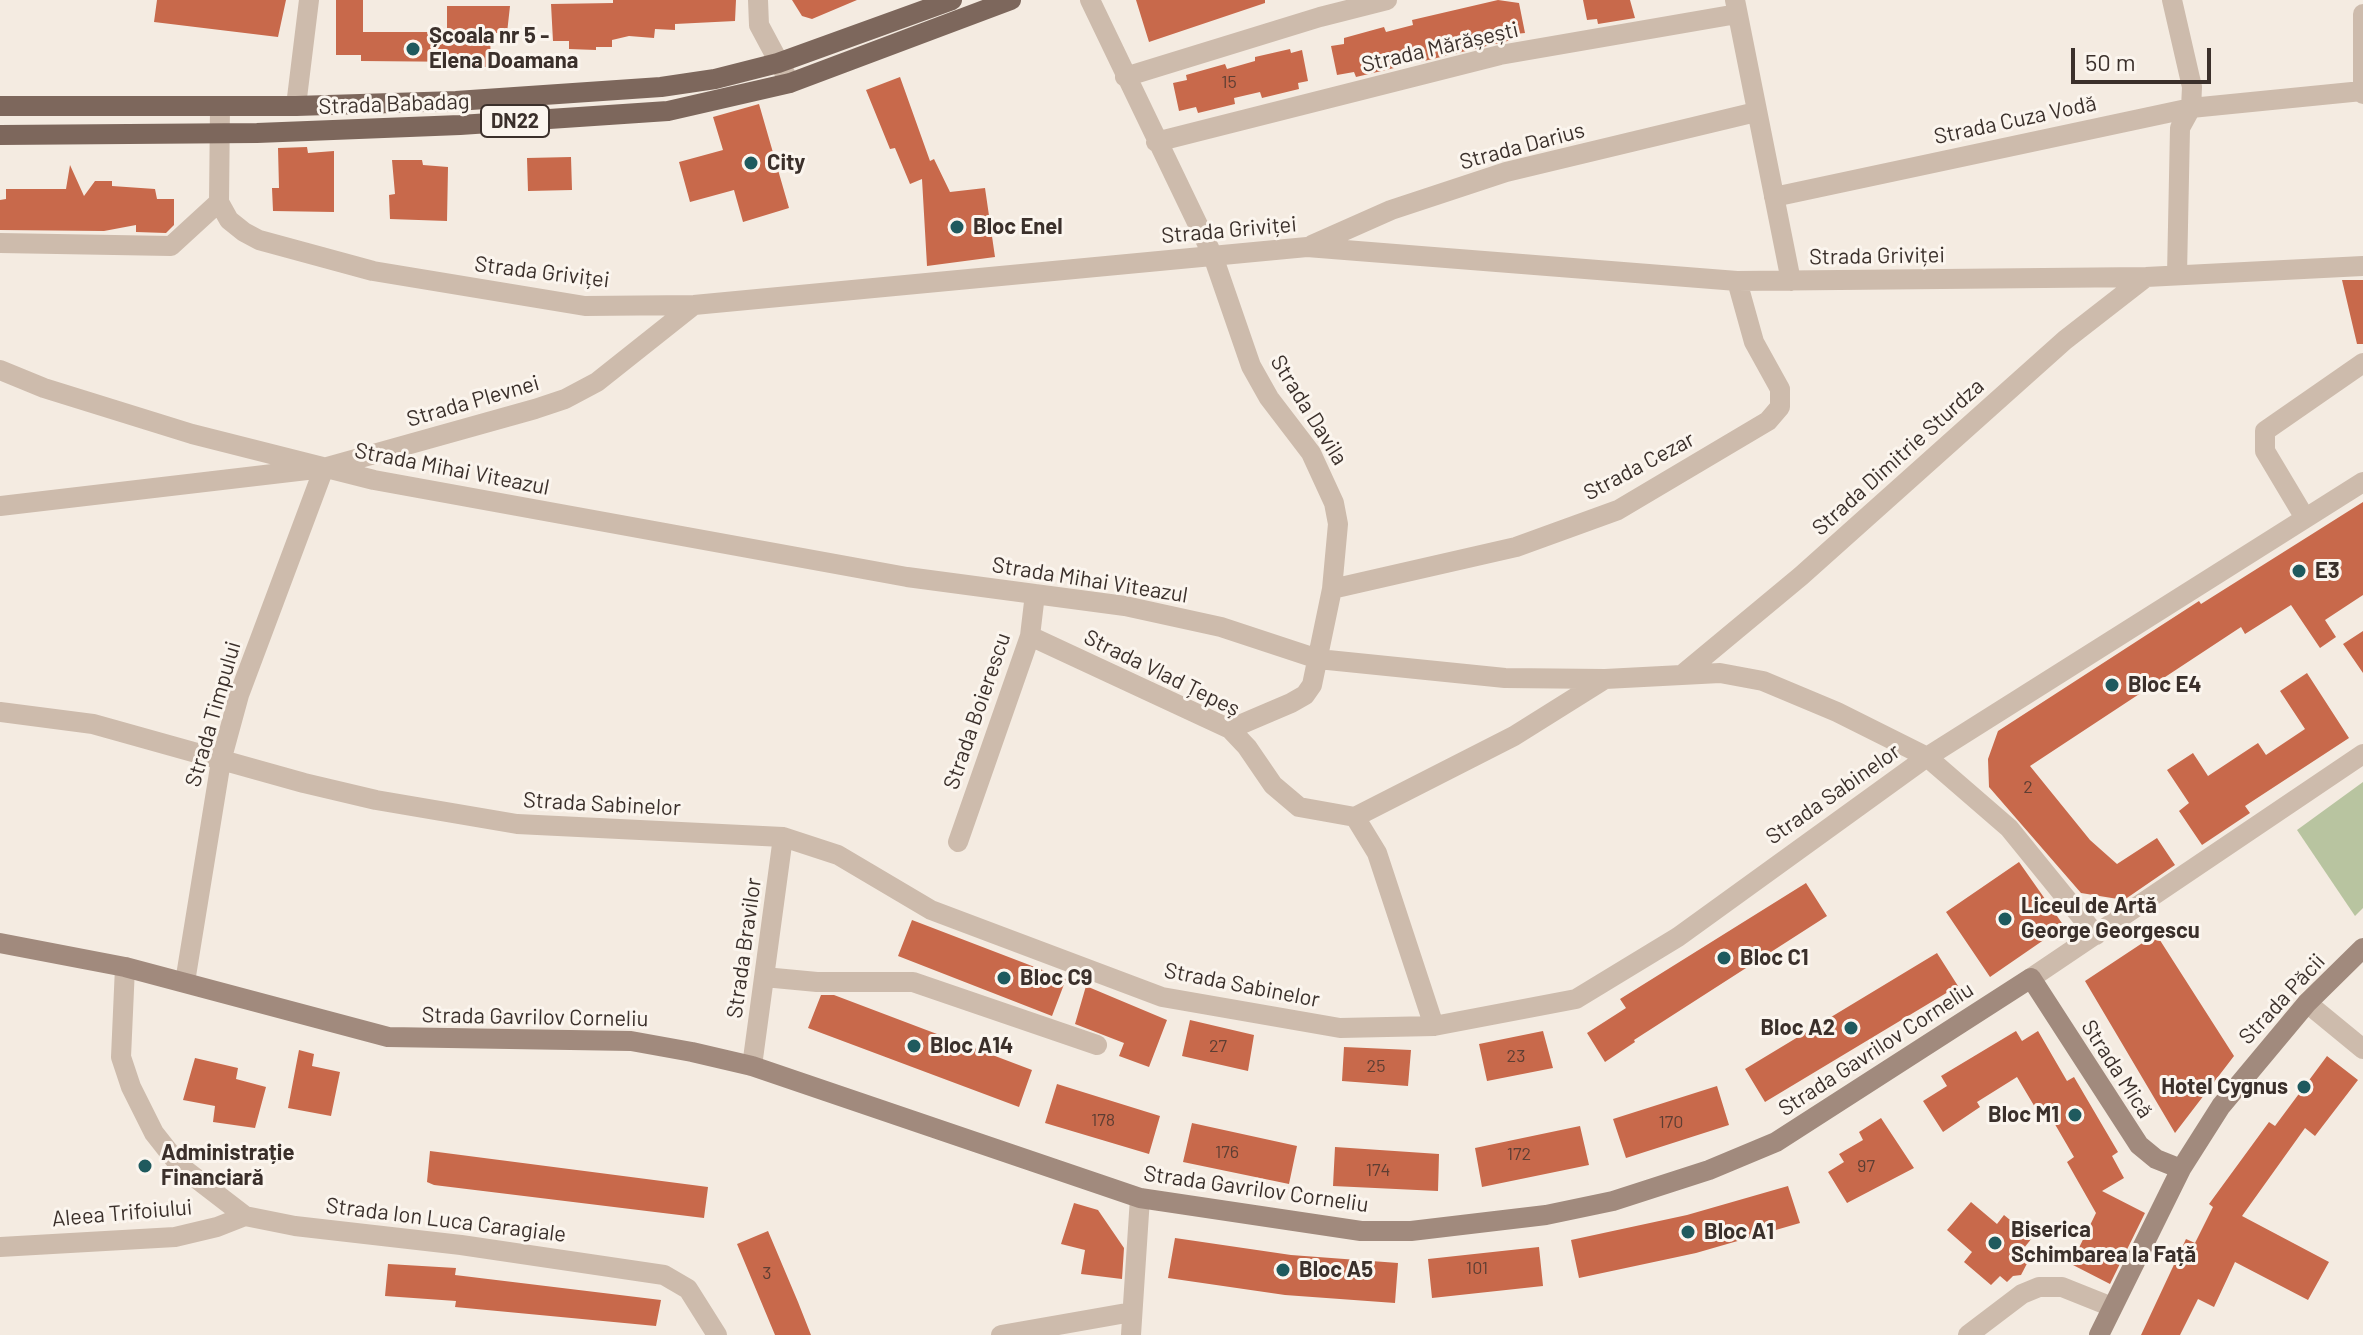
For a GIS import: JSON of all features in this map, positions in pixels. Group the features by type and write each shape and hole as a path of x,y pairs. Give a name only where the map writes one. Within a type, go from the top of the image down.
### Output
{"main road":[{"name":"Strada Babadag","path":"0,106 296,106 456,101 661,87 715,79 778,63 952,0"},
{"name":"Strada Babadag","path":"0,135 220,134 445,126 668,111 790,83 1011,0"}],"street":[{"path":"296,106 309,0"},
{"path":"758,0 759,25 790,83"},
{"name":"Strada Davila","path":"1090,0 1213,256 1251,366 1269,398 1311,453 1327,482 1338,524 1332,589 1312,685 1305,695 1230,729"},
{"path":"1125,77 1320,17 1387,0"},
{"path":"2172,0 2192,87 2191,108 2180,128 2177,275"},
{"path":"1736,7 1791,281"},
{"name":"Strada Mărășești","path":"1156,142 1500,55 1736,7"},
{"path":"2363,14 2363,92"},
{"name":"Strada Cuza Vodă","path":"1774,197 2191,108 2363,92"},
{"path":"0,243 171,246 219,202 220,107"},
{"name":"Strada Darius","path":"1307,247 1391,210 1506,172 1756,112"},
{"name":"Strada Griviței","path":"219,202 229,220 259,240 373,271 585,306 694,305 1307,247 1737,281 2146,277 2363,266"},
{"name":"Strada Dimitrie Sturdza","path":"1683,674 1801,576 2065,340 2146,277"},
{"name":"Strada Cezar","path":"1332,589 1516,547 1618,510 1768,421 1780,407 1780,389 1754,342 1737,281"},
{"name":"Strada Plevnei","path":"0,506 324,468 565,399 610,373 694,305"},
{"path":"2305,518 2265,451 2265,431 2363,363"},
{"name":"Strada Mihai Viteazul","path":"0,370 44,388 192,434 324,468 907,577 1125,606 1221,627 1318,659 1505,678 1605,679 1720,673 1763,681 1837,712 1927,757 2009,828 2096,935"},
{"name":"Strada Timpului","path":"185,982 221,761 239,695 324,468"},
{"name":"Strada Sabinelor","path":"0,712 93,724 175,744 221,761 376,800 517,824 783,837 838,855 931,910 1162,997 1340,1028 1434,1026 1576,999 1678,937 1927,757 2363,482"},
{"name":"Strada Boierescu","path":"958,842 1030,636 1035,594"},
{"name":"Strada Vlad Țepeș","path":"1030,636 1230,729 1247,747 1273,785 1299,807 1355,817"},
{"path":"1434,1026 1377,853 1355,817 1514,736 1605,679"},
{"name":"Strada Gavrilov Corneliu","path":"0,943 125,967 388,1037 631,1041 752,1066 1140,1198 1373,1231 1411,1231 1546,1215 1613,1201 1709,1170 1776,1142 2031,978 2363,754"},
{"name":"Strada Bravilor","path":"752,1066 783,837"},
{"name":"Strada Păcii","path":"2099,1335 2181,1169 2221,1106 2307,1003 2363,948"},
{"name":"Strada Ion Luca Caragiale","path":"125,967 121,1057 131,1087 154,1133 180,1166 245,1216 295,1226 461,1245 664,1275 688,1289 717,1335"},
{"path":"764,977 817,982 913,982 1097,1045"},
{"name":"Strada Mică","path":"2031,978 2139,1145 2156,1159 2181,1169"},
{"path":"2307,1003 2363,1049"},
{"path":"1131,1335 1140,1198"},
{"name":"Aleea Trifoiului","path":"0,1247 175,1237 245,1216"},
{"path":"1968,1335 2022,1294 2039,1287 2062,1287 2112,1307"},
{"path":"1001,1335 1132,1312"}],"green space":[{"path":"2363,782 2363,908 2355,916 2297,830"}],"building":[{"path":"157,0 286,0 278,37 154,22"},
{"name":"Școala nr 5 - Elena Doamana","path":"336,0 363,0 363,32 447,32 447,6 510,6 507,33 490,33 491,67 473,67 473,62 361,61 361,55 336,55"},
{"path":"613,0 736,0 735,21 675,24 675,30 655,29 654,38 629,36 612,40 612,47 596,47 596,50 569,49 569,41 553,41 551,4 613,3"},
{"path":"792,0 857,0 812,19 802,16"},
{"path":"1136,0 1265,0 1265,3 1149,42"},
{"path":"1498,0 1519,3 1525,33 1515,34 1516,39 1420,62 1418,57 1392,62 1394,68 1356,77 1354,72 1337,75 1331,46 1344,44 1344,38 1384,27 1386,32 1413,25 1412,20"},
{"path":"1583,0 1630,0 1635,18 1598,24 1597,19 1587,20"},
{"path":"1290,49 1291,53 1302,50 1308,81 1298,83 1299,89 1262,98 1260,92 1234,98 1235,104 1198,113 1196,107 1179,111 1173,83 1187,80 1186,75 1225,64 1227,69 1255,61 1255,57"},
{"path":"900,77 930,161 934,159 950,192 985,188 995,257 927,266 922,179 910,184 895,148 890,149 866,90"},
{"name":"City","path":"759,104 789,208 743,222 734,190 690,202 679,162 723,150 713,117"},
{"path":"307,147 308,153 334,151 334,212 273,211 272,188 279,188 278,148"},
{"path":"571,157 572,190 528,191 527,158"},
{"path":"392,160 422,160 423,165 448,167 447,221 390,219 389,195 395,194"},
{"path":"70,165 84,196 95,181 112,181 112,186 155,189 157,199 174,199 174,225 166,233 136,232 136,225 104,231 0,230 0,200 6,199 6,189 66,189"},
{"path":"2342,280 2363,280 2363,344 2357,344"},
{"path":"2363,502 2363,595 2325,620 2336,637 2320,648 2291,605 2245,634 2241,627 2030,766 2090,840 2117,864 2157,838 2175,865 2124,900 2081,893 1989,787 1988,759 1998,731 2199,601 2201,604"},
{"path":"2363,631 2363,673 2343,644"},
{"path":"2307,673 2349,738 2245,806 2250,813 2202,845 2179,811 2189,803 2167,770 2193,753 2208,776 2258,743 2266,755 2305,729 2280,691"},
{"name":"Liceul de Artă George Georgescu","path":"2019,862 2064,926 1990,977 1946,912"},
{"name":"Bloc C1","path":"1806,883 1827,916 1634,1040 1605,1062 1587,1033 1626,1008 1620,999"},
{"name":"Bloc C9","path":"912,920 1066,979 1052,1016 898,956"},
{"path":"2156,934 2234,1056 2175,1133 2085,981"},
{"name":"Bloc A2","path":"1937,953 1958,986 1765,1102 1745,1069"},
{"path":"1086,986 1167,1020 1149,1067 1119,1056 1124,1043 1075,1024"},
{"name":"Bloc A14","path":"821,995 834,995 1032,1070 1019,1107 808,1028"},
{"path":"1190,1020 1254,1035 1248,1071 1182,1056"},
{"path":"1543,1031 1553,1068 1487,1081 1479,1044"},
{"name":"Bloc M1","path":"2016,1031 2022,1041 2038,1031 2067,1081 2074,1077 2118,1152 2112,1156 2124,1178 2102,1191 2145,1213 2110,1284 2071,1264 2096,1213 2067,1162 2074,1157 2049,1114 2042,1119 2017,1077 1977,1102 1980,1107 1943,1132 1923,1101 1947,1086 1941,1076"},
{"path":"1344,1047 1411,1050 1408,1086 1342,1081"},
{"path":"299,1050 314,1054 312,1066 340,1072 331,1116 288,1108"},
{"path":"2327,1056 2358,1080 2315,1136 2305,1128 2242,1216 2329,1262 2308,1300 2235,1262 2214,1307 2198,1299 2180,1335 2141,1335 2186,1239 2195,1243 2213,1207 2209,1204 2269,1122 2275,1126"},
{"path":"195,1058 238,1068 236,1079 266,1087 255,1128 213,1122 215,1106 183,1100"},
{"path":"1057,1084 1160,1116 1149,1154 1045,1123"},
{"path":"1717,1086 1729,1125 1626,1158 1613,1119"},
{"path":"1881,1118 1914,1168 1847,1203 1828,1172 1844,1162 1839,1154 1863,1140 1859,1132"},
{"path":"1192,1123 1297,1146 1289,1184 1183,1162"},
{"path":"1580,1126 1589,1165 1482,1187 1475,1148"},
{"path":"1335,1147 1439,1154 1438,1191 1333,1186"},
{"path":"430,1151 708,1187 704,1218 434,1185 427,1182"},
{"name":"Bloc A1","path":"1788,1186 1800,1223 1696,1253 1579,1278 1571,1240 1687,1215"},
{"name":"Biserica Schimbarea la Față","path":"1971,1202 1997,1224 2004,1215 2032,1238 2024,1248 2032,1254 2021,1275 2013,1276 2007,1282 2000,1276 1991,1285 1964,1262 1972,1252 1947,1230"},
{"path":"1074,1203 1098,1210 1124,1248 1122,1279 1081,1274 1085,1250 1061,1244"},
{"path":"768,1231 811,1335 775,1335 737,1244"},
{"name":"Bloc A5","path":"1175,1238 1291,1255 1398,1263 1395,1303 1285,1295 1168,1278"},
{"path":"1539,1247 1543,1286 1432,1298 1428,1259"},
{"path":"388,1264 456,1268 455,1275 661,1300 656,1326 455,1307 456,1301 385,1296"}],"place":[{"name":"Școala nr 5 - Elena Doamana","path":"413,49"},
{"name":"City","path":"751,163"},
{"name":"Bloc Enel","path":"957,227"},
{"name":"E3","path":"2299,571"},
{"name":"Bloc E4","path":"2112,685"},
{"name":"Liceul de Artă George Georgescu","path":"2005,919"},
{"name":"Bloc C1","path":"1724,958"},
{"name":"Bloc C9","path":"1004,978"},
{"name":"Bloc A2","path":"1851,1028"},
{"name":"Bloc A14","path":"914,1046"},
{"name":"Hotel Cygnus","path":"2304,1087"},
{"name":"Bloc M1","path":"2075,1115"},
{"name":"Administrație Financiară","path":"145,1166"},
{"name":"Bloc A1","path":"1688,1232"},
{"name":"Biserica Schimbarea la Față","path":"1995,1243"},
{"name":"Bloc A5","path":"1283,1270"}]}
